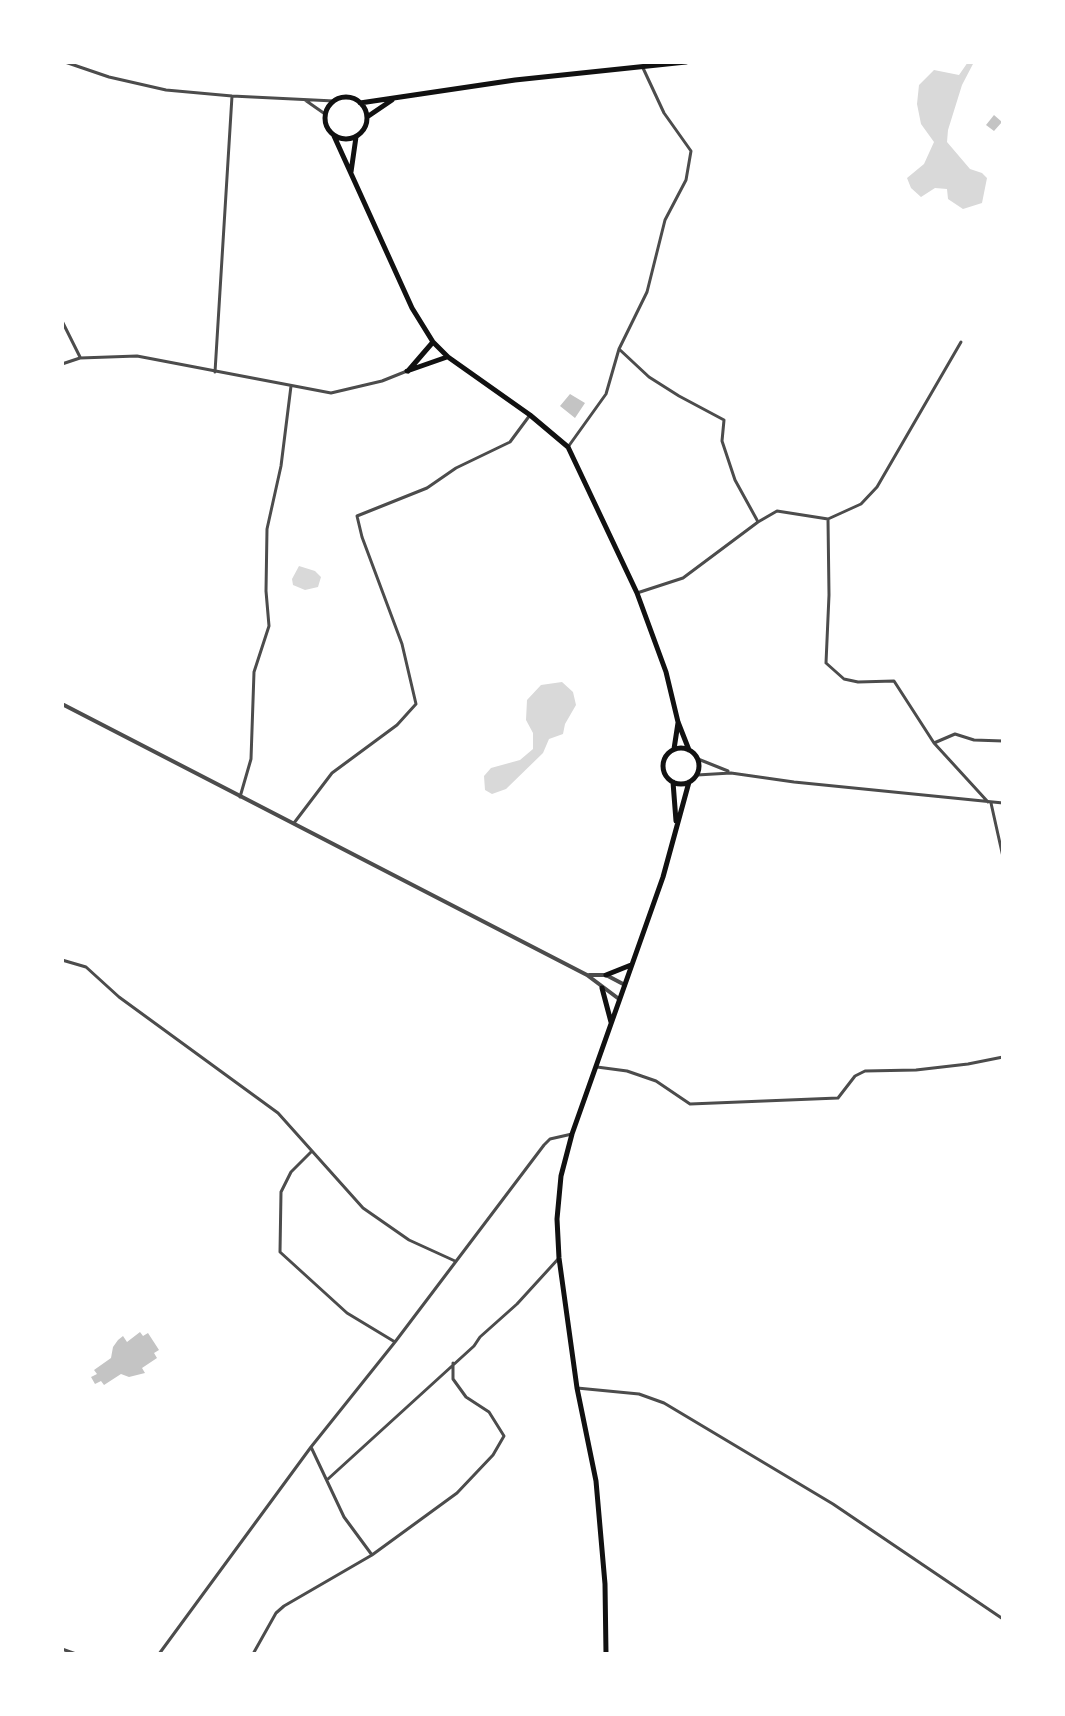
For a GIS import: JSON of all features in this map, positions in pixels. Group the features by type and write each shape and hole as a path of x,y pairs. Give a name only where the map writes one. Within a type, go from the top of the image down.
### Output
{"highway":[{"path":"360,103 515,80 686,62"},
{"path":"351,173 356,137 366,125 367,118 360,103 352,98 334,101 325,114 326,126 334,136 412,308 433,342 448,357 530,415 568,447 637,593 666,672 678,722 689,750 698,759 697,775 689,782 663,877 572,1134 561,1176 557,1219 559,1258 577,1388 596,1481 605,1584 606,1654"},
{"path":"367,118 393,100"},
{"path":"334,136 341,139 356,137"},
{"path":"407,371 433,342"},
{"path":"407,371 448,357"},
{"path":"674,749 678,722"},
{"path":"675,829 673,782 663,770 667,754 674,749 689,750"},
{"path":"673,782 689,782"},
{"path":"606,975 632,965"},
{"path":"602,988 611,1024"}],"street":[{"path":"65,62 109,77 166,90 334,101"},
{"path":"568,447 606,394 619,349 647,292 665,220 686,180 691,151 664,113 642,65"},
{"path":"215,373 232,96"},
{"path":"305,100 325,114"},
{"path":"62,321 80,358"},
{"path":"637,593 683,578 777,511 828,519 861,504 877,487 961,342"},
{"path":"619,349 649,377 724,420 722,441 735,480 758,522"},
{"path":"62,364 80,358 137,356 331,393 382,381 407,371"},
{"path":"240,797 251,759 254,672 269,626 267,529 281,466 291,386"},
{"path":"294,823 332,773 397,725 416,704 402,644 357,516 427,488 456,468 510,442 530,415"},
{"path":"828,519 826,663 844,679 858,682 894,681 934,743 989,802 1003,857"},
{"path":"62,704 587,975 619,999"},
{"path":"934,743 955,734 974,740 1003,741"},
{"path":"698,759 731,773"},
{"path":"697,775 731,773 1003,803"},
{"path":"62,960 86,967 119,997 278,1113 363,1208 409,1240 455,1261"},
{"path":"587,975 606,975 625,985"},
{"path":"597,1067 627,1071 656,1081 690,1104 838,1098 855,1076 865,1071 916,1070 1003,1057"},
{"path":"159,1654 311,1447 544,1145 550,1139 572,1134"},
{"path":"312,1151 291,1172 281,1192 280,1252 347,1313 395,1342"},
{"path":"328,1479 474,1346 559,1258"},
{"path":"253,1654 276,1613 284,1606 372,1555 457,1493 493,1455 504,1436 489,1412 466,1397 453,1379 453,1363"},
{"path":"577,1388 639,1394 664,1403 833,1504 1003,1619"},
{"path":"311,1447 344,1517 372,1555"},
{"path":"62,1649 76,1654"}],"shaded area":[{"path":"968,62 974,62 962,85 947,142 970,169 987,178 982,203 963,209 948,199 947,189 935,188 921,197 911,188 907,178 924,164 934,142 921,124 917,104 919,85 934,70 959,75"},
{"path":"299,566 315,571 321,577 318,587 305,590 293,585 292,579"},
{"path":"562,682 573,692 576,705 563,734 549,739 543,753 506,789 492,794 485,790 484,776 491,768 520,760 533,749 533,733 526,720 527,700 541,685"}],"building":[{"path":"994,115 1002,122 994,131 986,125"},
{"path":"570,394 585,403 575,418 560,406"},
{"path":"140,1332 143,1336 148,1333 159,1350 154,1353 157,1358 142,1368 145,1373 129,1377 121,1374 104,1385 101,1381 95,1384 91,1377 97,1374 94,1370 111,1358 118,1340 123,1336 127,1342"}]}
